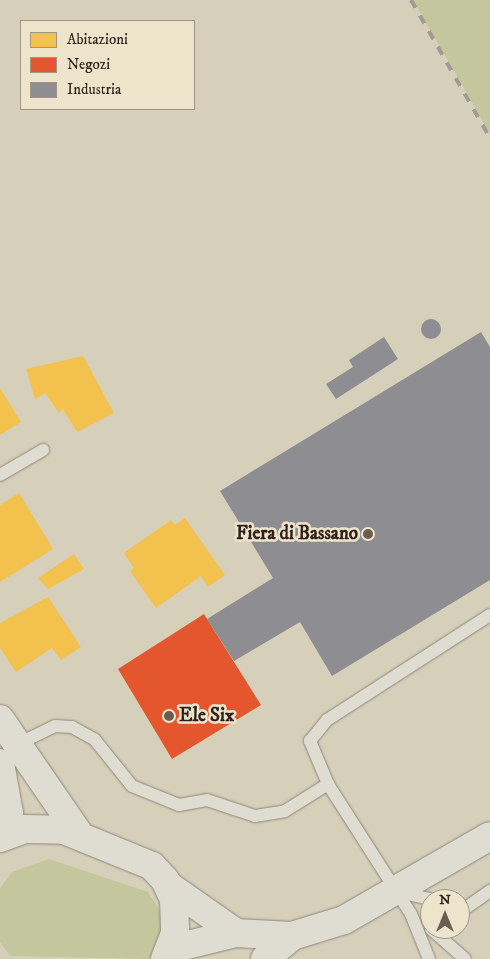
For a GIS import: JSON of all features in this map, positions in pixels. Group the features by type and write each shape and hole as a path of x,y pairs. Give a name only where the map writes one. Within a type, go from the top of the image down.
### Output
{"main road":[{"path":"0,719 9,813 2,837 45,828 79,834 136,856 169,886 236,933"},
{"path":"5,761 79,834"},
{"path":"168,956 236,933 292,936 404,903 490,836"},
{"path":"168,956 176,919 169,886"},
{"path":"265,959 292,936"}],"lane":[{"path":"0,475 43,450"},
{"path":"429,959 404,903 328,784 311,751 316,729 490,615"},
{"path":"5,761 63,725 95,740 132,786 179,806 207,800 254,816 270,815 286,811 328,784"},
{"path":"470,903 490,890"},
{"path":"404,903 420,901"},
{"path":"404,903 420,919"},
{"path":"443,939 465,959"},
{"path":"449,939 449,944"}],"green space":[{"path":"413,0 490,0 490,134 461,83"},
{"path":"49,859 148,892 163,916 164,929 156,952 149,959 10,956 0,942 0,889 12,872"}],"building: Abitazioni":[{"path":"83,356 114,413 77,432 63,409 59,413 45,393 35,399 26,369"},
{"path":"0,388 21,422 0,435"},
{"path":"19,493 53,549 0,582 0,505"},
{"path":"185,518 225,575 208,587 201,576 156,608 130,571 134,568 124,553 171,520 175,525"},
{"path":"74,554 84,569 48,589 38,578"},
{"path":"48,597 81,647 61,660 52,648 16,672 0,648 0,623"}],"building: Negozi":[{"path":"204,614 261,705 172,759 118,669"}],"building: Industria":[{"path":"431,319 438,322 441,329 438,336 431,339 424,336 421,329 424,322"},
{"name":"Fiera di Bassano","path":"481,332 490,347 490,580 332,676 300,622 234,661 207,619 273,578 220,491"},
{"path":"384,337 398,359 336,399 326,384 353,367 349,360"}],"railway":[{"path":"411,0 490,138"}],"place":[{"name":"Fiera di Bassano","path":"368,534"},
{"name":"Ele Six","path":"169,716"}]}
